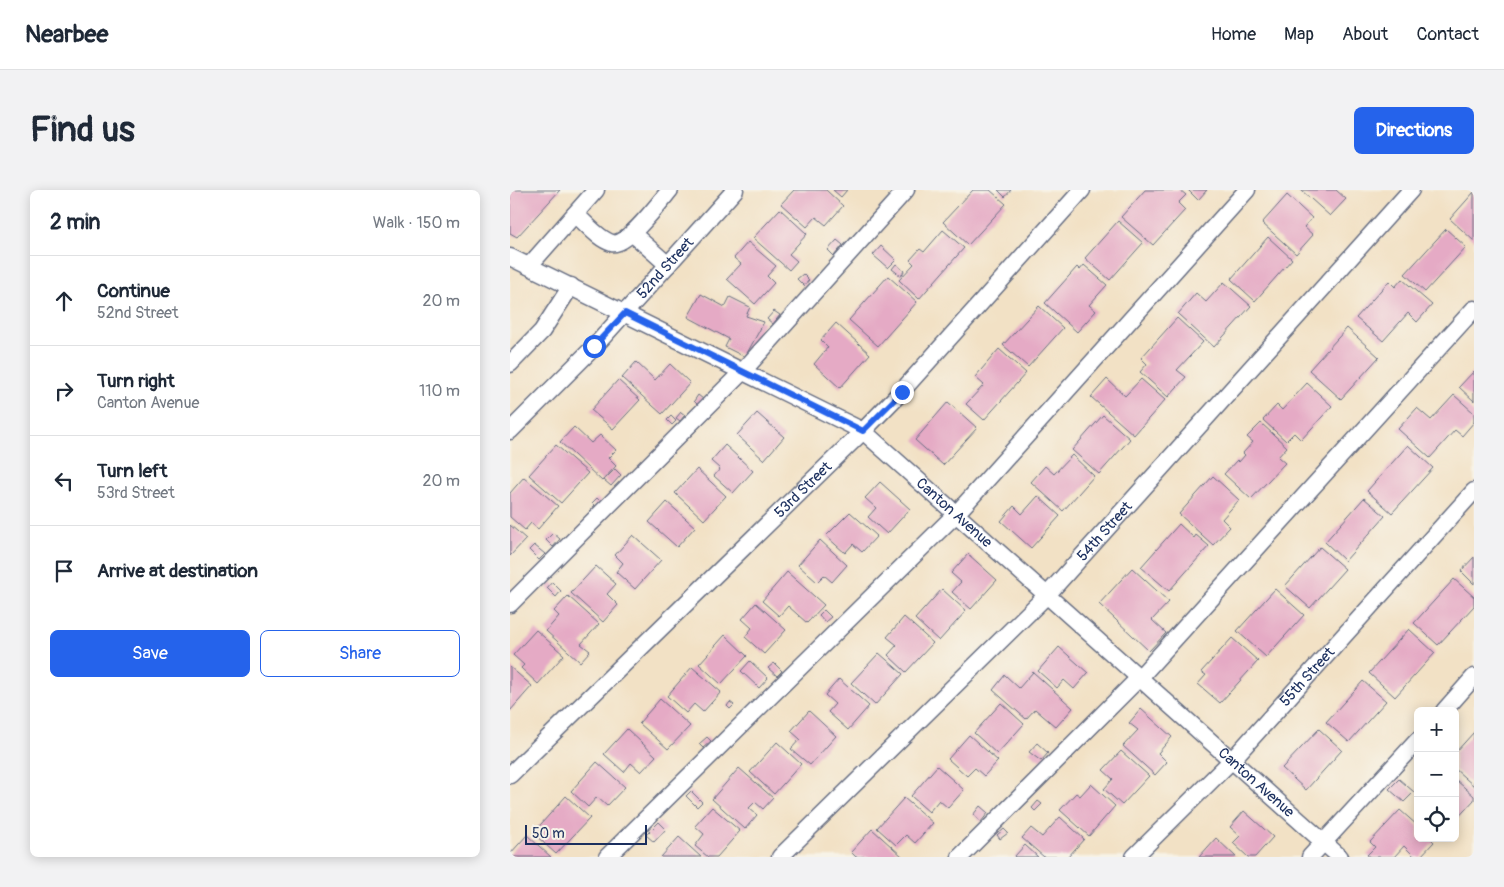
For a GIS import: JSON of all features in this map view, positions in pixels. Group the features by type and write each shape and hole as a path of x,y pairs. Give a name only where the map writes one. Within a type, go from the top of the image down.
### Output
{"street":[{"path":"529,266 596,190"},
{"path":"575,214 605,240 613,244 620,243 670,190"},
{"name":"52nd Street","path":"510,431 625,313 735,190"},
{"path":"510,604 743,371 906,190"},
{"name":"53rd Street","path":"510,775 902,392 1082,190"},
{"path":"607,857 957,513 1247,190"},
{"name":"54th Street","path":"780,857 1048,594 1412,190"},
{"path":"632,232 668,265"},
{"name":"Canton Avenue","path":"510,257 863,431 1048,594 1340,857"},
{"path":"510,364 542,331 571,286"},
{"path":"960,857 1140,677 1474,309"},
{"name":"55th Street","path":"1134,857 1232,760 1474,491"},
{"path":"1448,707 1474,677"},
{"path":"1310,857 1414,744"}],"building":[{"path":"510,190 560,190 517,237 510,233"},
{"path":"794,190 826,190 843,206 826,225 816,217 807,227 781,204"},
{"path":"833,190 847,190 841,197"},
{"path":"973,190 990,190 1006,204 968,245 943,222"},
{"path":"998,190 1011,190 1005,197"},
{"path":"1145,190 1180,190 1186,195 1178,203 1185,210 1153,245 1121,217"},
{"path":"1188,190 1207,190 1198,200"},
{"path":"1301,190 1336,190 1346,199 1330,216"},
{"path":"1474,192 1474,241 1450,219"},
{"path":"1287,195 1312,218 1304,227 1313,235 1296,254 1262,223"},
{"path":"780,209 807,234 789,254 797,261 789,270 753,238"},
{"path":"1118,221 1143,243 1110,280 1085,258"},
{"path":"1446,229 1466,247 1425,292 1405,274"},
{"path":"943,230 964,248 919,299 899,280 914,264 910,260 920,249 924,252"},
{"path":"1268,237 1292,259 1255,301 1231,279"},
{"path":"837,240 843,245 834,256 828,250"},
{"path":"748,242 776,266 767,276 774,283 755,304 727,279 741,264 734,258"},
{"path":"881,246 896,260 888,268 873,255"},
{"path":"896,264 904,271 901,276 892,269"},
{"path":"1084,265 1107,285 1089,305 1096,311 1077,332 1045,303 1077,267 1080,270"},
{"path":"803,274 809,280 804,286 797,279"},
{"path":"888,276 917,302 878,346 849,320"},
{"path":"1402,279 1432,305 1417,322 1408,313 1383,341 1356,318 1389,281 1395,287"},
{"path":"1224,282 1251,306 1214,347 1178,314 1196,293 1206,302"},
{"path":"701,294 725,307 730,297 750,307 746,316 764,322 745,357 725,347 729,339 688,317"},
{"path":"1039,306 1063,328 1028,367 1003,345"},
{"path":"774,311 780,315 773,324 767,319"},
{"path":"1177,318 1203,342 1177,370 1186,377 1168,397 1140,372 1147,364 1141,358"},
{"path":"836,323 870,354 840,388 814,364 828,347 821,340"},
{"path":"1347,328 1379,357 1341,399 1309,370"},
{"path":"999,349 1026,373 984,420 966,404 984,385 975,377"},
{"path":"636,362 655,380 670,364 690,383 662,414 622,378"},
{"path":"1474,371 1474,401 1459,387"},
{"path":"1107,379 1125,396 1141,379 1165,400 1134,435 1091,397"},
{"path":"618,380 640,400 613,429 591,410"},
{"path":"1307,383 1332,406 1301,440 1294,433 1286,441 1263,420 1277,405 1282,410"},
{"path":"698,395 703,399 698,405 694,401"},
{"path":"1454,395 1474,413 1474,422 1462,436 1455,430 1430,458 1398,429 1417,408 1431,420"},
{"path":"948,402 977,428 943,465 915,440"},
{"path":"681,412 685,415 680,421 676,418"},
{"path":"757,413 784,437 764,460 737,435"},
{"path":"1103,415 1130,439 1099,474 1072,450"},
{"path":"671,416 676,421 672,425 667,420"},
{"path":"1261,423 1287,447 1278,457 1285,463 1251,499 1224,474 1237,460 1239,462 1245,455 1243,453 1253,442 1247,437"},
{"path":"574,427 591,443 600,435 616,450 608,458 616,466 602,481 560,442"},
{"path":"556,445 588,473 561,503 529,475"},
{"path":"725,445 753,471 733,493 714,476 720,469 711,461"},
{"path":"1408,445 1433,468 1392,513 1367,491"},
{"path":"1072,455 1094,476 1063,511 1031,482 1045,466 1054,474"},
{"path":"615,469 621,475 611,486 604,480"},
{"path":"697,469 726,496 704,520 675,493"},
{"path":"1213,476 1239,500 1222,519 1230,527 1213,545 1179,514"},
{"path":"524,477 558,506 538,529 531,523 525,530 510,517 510,493"},
{"path":"880,482 910,509 887,534 868,517 876,508 865,498"},
{"path":"1038,496 1060,516 1031,548 1001,521 1014,506 1022,514"},
{"path":"597,498 601,502 596,507 592,503"},
{"path":"1364,498 1385,516 1345,561 1325,542"},
{"path":"667,502 695,527 677,547 649,522"},
{"path":"850,512 877,536 862,552 853,544 845,553 826,536"},
{"path":"1179,524 1194,538 1196,535 1209,546 1169,591 1141,567"},
{"path":"510,525 526,539 510,556"},
{"path":"553,533 560,539 553,547 546,540"},
{"path":"633,535 661,560 635,589 616,572 623,563 615,555"},
{"path":"820,540 847,565 832,582 824,575 817,582 798,565"},
{"path":"534,545 545,554 539,560 529,550"},
{"path":"1320,547 1345,569 1310,608 1285,586"},
{"path":"968,554 997,580 971,609 952,592 961,582 951,573"},
{"path":"1474,557 1474,584 1461,571"},
{"path":"596,566 616,584 607,594 618,605 603,622 571,593"},
{"path":"1132,568 1169,602 1152,620 1166,633 1149,651 1099,604"},
{"path":"787,572 824,605 807,623 788,606 779,616 762,601"},
{"path":"1454,579 1474,597 1474,606 1438,645 1414,623"},
{"path":"552,582 561,591 556,597 547,588"},
{"path":"942,589 966,611 939,641 915,619"},
{"path":"1275,589 1304,615 1266,657 1237,631"},
{"path":"568,596 599,624 581,644 590,651 580,662 546,631 559,616 554,611"},
{"path":"756,603 786,630 764,654 745,637 752,628 742,619"},
{"path":"824,610 831,617 825,622 819,615"},
{"path":"904,617 933,643 906,672 888,655 897,645 887,637"},
{"path":"1409,629 1435,653 1395,697 1369,673"},
{"path":"536,630 564,655 538,684 521,668 524,665 513,655"},
{"path":"725,635 747,656 721,684 699,664"},
{"path":"1232,638 1258,661 1220,703 1198,684 1206,675 1201,672"},
{"path":"1059,647 1088,673 1074,689 1064,680 1057,688 1038,671"},
{"path":"879,653 903,674 875,705 851,683"},
{"path":"750,661 768,678 759,688 741,671"},
{"path":"774,663 782,671 777,676 768,668"},
{"path":"510,667 532,686 510,711"},
{"path":"692,667 721,692 703,712 694,704 686,713 667,696"},
{"path":"1033,672 1073,708 1056,727 1035,709 1026,719 993,690 1005,675 1019,688"},
{"path":"839,679 869,706 848,730 828,712 835,704 825,695"},
{"path":"1363,681 1386,701 1349,742 1326,722"},
{"path":"660,699 690,726 668,749 639,723"},
{"path":"730,702 734,705 730,709 727,706"},
{"path":"1001,703 1024,724 997,754 974,733"},
{"path":"1141,709 1172,737 1158,753 1167,762 1155,775 1123,746 1138,730 1129,723"},
{"path":"809,711 836,736 810,765 791,749 800,739 791,731"},
{"path":"627,729 656,756 641,772 631,763 624,772 604,754"},
{"path":"1319,729 1342,750 1306,790 1282,768"},
{"path":"1474,732 1474,786 1459,773 1459,749"},
{"path":"969,735 998,761 984,776 975,768 967,776 948,759"},
{"path":"707,737 711,741 703,748 699,744"},
{"path":"777,742 801,764 774,794 750,772"},
{"path":"1037,743 1048,753 1041,761 1029,752"},
{"path":"1121,751 1149,776 1122,805 1104,789 1113,779 1103,770"},
{"path":"597,762 625,787 607,806 597,797 588,807 571,791"},
{"path":"937,766 964,790 948,808 939,800 929,812 911,796"},
{"path":"739,768 773,798 763,809 755,802 749,808 757,815 745,829 712,799"},
{"path":"1399,779 1414,792 1404,802 1389,789"},
{"path":"1459,783 1474,796 1474,800 1459,817"},
{"path":"1091,784 1115,806 1089,836 1060,810 1076,793 1080,796"},
{"path":"691,791 702,802 697,807 686,796"},
{"path":"566,796 590,818 556,854 533,833"},
{"path":"904,798 933,823 915,843 906,835 896,845 877,828"},
{"path":"1038,801 1042,804 1035,811 1032,808"},
{"path":"980,806 988,813 981,822 973,815"},
{"path":"712,807 740,831 717,857 708,857 695,846 704,834 695,826"},
{"path":"1400,810 1414,822 1414,842 1434,842 1420,857 1415,857 1404,846 1394,857 1370,857 1367,855 1375,847 1370,842"},
{"path":"1244,811 1273,837 1255,857 1248,857 1233,843 1240,836 1230,827"},
{"path":"1060,817 1084,839 1068,857 1044,857 1022,838 1031,828 1042,837"},
{"path":"659,822 666,829 654,842 646,835"},
{"path":"872,829 902,856 856,857 851,852"},
{"path":"1004,829 1008,833 1000,839 997,835"},
{"path":"527,835 551,857 510,857 510,854"},
{"path":"679,837 701,857 661,857"},
{"path":"1216,838 1236,857 1199,857"},
{"path":"1025,845 1038,857 1014,857"}],"route":[{"path":"594,346 625,313 863,431 902,392"}]}
